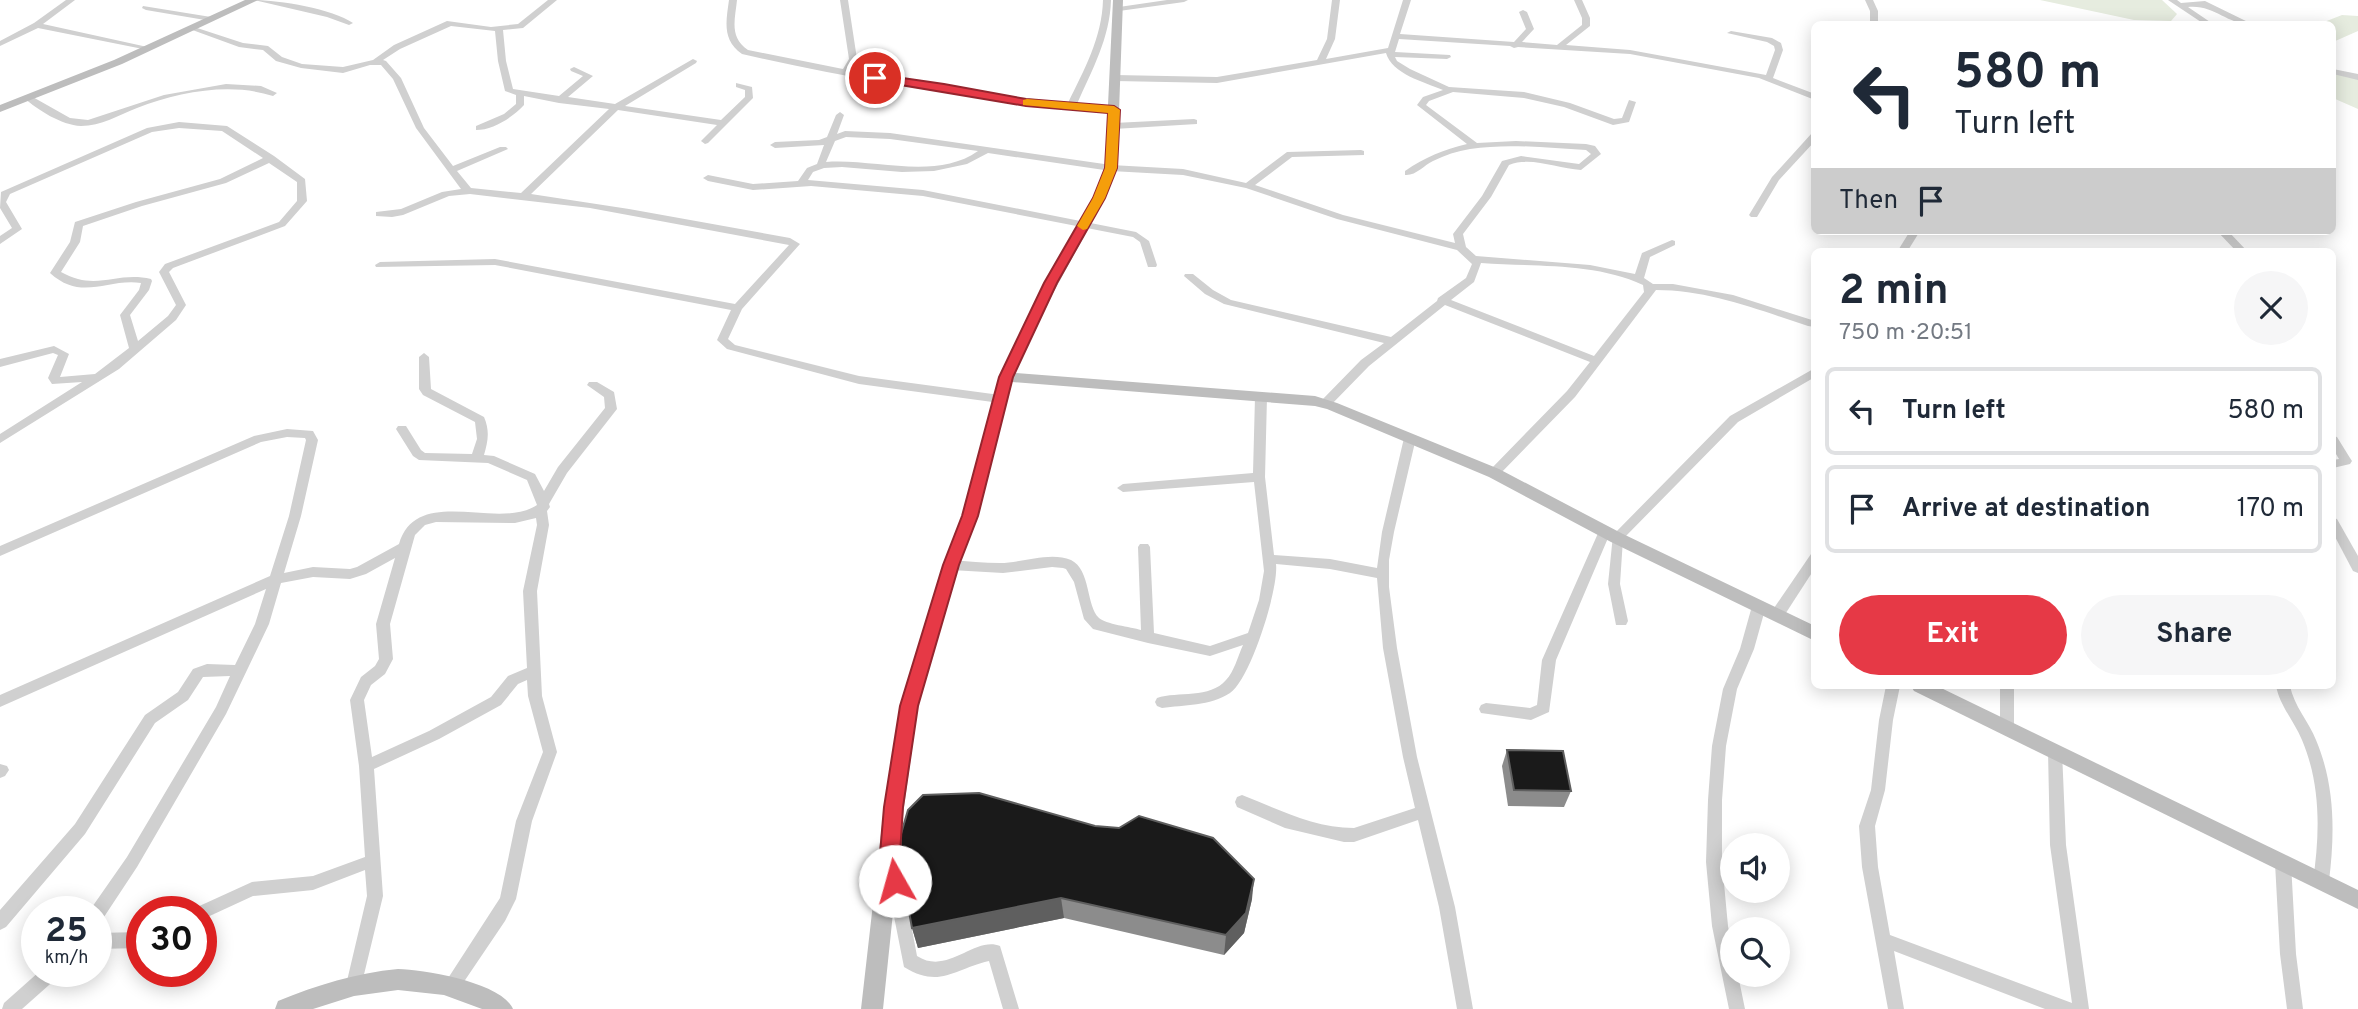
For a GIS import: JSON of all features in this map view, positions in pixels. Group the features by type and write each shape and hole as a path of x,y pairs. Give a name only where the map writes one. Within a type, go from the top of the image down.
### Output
{"main road":[{"path":"0,109 256,0"},
{"path":"872,1009 894,807 909,706 951,565 970,516 1006,377 1051,283 1099,198 1111,168 1115,3"},
{"path":"1006,377 1325,404 1494,473 1611,535 1811,632"},
{"path":"1926,689 2358,900"},
{"path":"286,1009 354,985 388,980 429,979 502,1009"}],"street":[{"path":"0,44 37,25 71,0"},
{"path":"256,0 329,15 349,23"},
{"path":"191,28 243,45 265,48 279,59 301,66 343,70 375,62 397,47 450,23 499,29 526,23 553,0"},
{"path":"740,0 733,0 729,32 739,49 846,72 1026,103 1071,107 1114,118 1194,122"},
{"path":"844,0 853,59 846,72"},
{"path":"1071,107 1096,50 1107,12 1115,3 1184,0"},
{"path":"1320,62 1331,39 1336,0"},
{"path":"1407,0 1390,52 1393,62 1407,71 1451,90 1524,95 1567,105 1613,122 1626,120 1632,102"},
{"path":"1559,47 1586,26 1586,18 1578,0"},
{"path":"1869,0 1874,11 1874,21"},
{"path":"2176,2 2204,21"},
{"path":"2176,2 2202,3 2241,21"},
{"path":"146,8 211,19"},
{"path":"1514,46 1530,29 1523,12"},
{"path":"37,25 148,47"},
{"path":"499,29 508,90 559,100 724,123"},
{"path":"1731,33 1769,40 1778,45 1774,80"},
{"path":"1395,36 1630,52 1774,80 1811,96"},
{"path":"1115,78 1217,80 1390,52 1447,57"},
{"path":"524,196 615,108 693,61"},
{"path":"375,62 383,63 396,76 420,128 468,191"},
{"path":"559,100 589,76 574,69"},
{"path":"2336,73 2358,77"},
{"path":"28,98 72,122 84,123 149,102 209,89 259,85 273,93"},
{"path":"705,141 751,95 747,87 738,85"},
{"path":"1451,90 1426,99 1421,105 1475,146"},
{"path":"479,128 513,112 520,105 520,94"},
{"path":"820,167 839,116"},
{"path":"0,241 17,229 1,201 6,192 161,127 218,126 303,181 299,208 282,224 169,266 164,272 181,305 172,318 101,377 0,439"},
{"path":"775,145 820,143 845,134 890,136 1111,168 1182,172 1248,186 1340,217 1461,248 1474,259 1477,264 1470,280 1365,363 1325,404"},
{"path":"1754,215 1775,179 1811,139"},
{"path":"1408,173 1430,157 1455,148 1592,148 1596,154 1587,163 1575,167 1509,160 1458,234 1461,248"},
{"path":"453,169 503,149"},
{"path":"802,184 809,171 820,167 841,164 888,168 950,166 971,161 986,150"},
{"path":"1248,186 1290,154 1362,153"},
{"path":"135,349 125,315 144,290 147,281 135,279 93,287 55,273 75,242 78,224 223,181 271,158"},
{"path":"708,178 745,186 847,185 923,193 1141,238 1152,265"},
{"path":"379,214 399,215 434,198 468,191 524,196 793,241 793,249 737,308 722,340 731,347 859,380 1000,399"},
{"path":"2226,235 2239,248"},
{"path":"1639,278 1643,258 1672,243"},
{"path":"1474,259 1536,263 1639,278 1648,284 1648,290"},
{"path":"380,265 495,262 737,308"},
{"path":"1189,276 1209,292 1228,302 1392,341"},
{"path":"1494,473 1571,394 1648,290 1653,287 1673,287 1729,297 1811,324"},
{"path":"1442,300 1597,361"},
{"path":"0,363 54,349 64,354 54,378 56,381 101,377"},
{"path":"424,357 427,392 480,420 483,439 477,458"},
{"path":"1486,709 1531,714 1544,708 1549,660 1611,535 1734,418 1811,374"},
{"path":"354,985 373,910 366,766 357,700 359,690 380,670 386,659 383,624 412,527 424,520 453,515 491,520 542,506 562,470 611,409 610,395 593,386"},
{"path":"1162,702 1216,694 1228,688 1233,683 1254,636 1269,586 1259,477 1261,397"},
{"path":"402,429 417,453 423,457 497,461 531,477 542,506 543,525 530,591 536,703 550,752 524,821 508,898 499,916 451,986"},
{"path":"0,551 258,439 299,432 309,434 312,440 295,516 262,624 220,710 132,862 109,896"},
{"path":"1410,438 1390,520 1383,574 1390,648 1423,812 1447,907 1465,1009"},
{"path":"2336,445 2346,461 2336,463"},
{"path":"1124,488 1259,477"},
{"path":"2336,528 2358,568"},
{"path":"1611,535 1614,584 1621,621"},
{"path":"0,701 276,579 313,572 350,574 361,571 405,547"},
{"path":"1144,547 1147,638"},
{"path":"1268,559 1331,564 1383,574"},
{"path":"951,565 1003,568 1065,563 1071,566 1080,582 1086,609 1098,625 1210,651 1254,636"},
{"path":"1777,615 1811,563"},
{"path":"1737,1009 1720,926 1714,862 1715,800 1719,746 1730,689 1747,649 1759,606"},
{"path":"0,922 80,829 150,719 183,696 198,673 207,670 239,671"},
{"path":"366,766 434,735 496,701 513,680 535,671"},
{"path":"1892,689 1878,790 1867,827 1870,867 1896,1009"},
{"path":"2007,689 2007,728"},
{"path":"2283,689 2284,695 2307,734 2318,764 2324,794 2324,864 2321,881"},
{"path":"2055,751 2058,845 2081,1009"},
{"path":"1242,802 1284,821 1344,835 1354,835 1423,812"},
{"path":"890,854 910,961 918,968 932,973 959,965 982,953 994,952 1011,1009"},
{"path":"217,905 252,888 313,883 372,861"},
{"path":"2283,863 2288,954 2295,1009"},
{"path":"1884,940 2067,1009"},
{"path":"10,1009 34,987"}],"shaded area":[{"path":"2040,0 2162,0 2177,14 2171,21 2134,20"},
{"path":"2342,15 2358,16 2358,31 2336,41 2336,21 2327,21"},
{"path":"2336,73 2358,78 2358,109 2336,99"}],"building":[{"path":"1507,750 1563,751 1571,791 1514,790"},
{"path":"979,793 1095,826 1119,828 1139,816 1213,838 1254,879 1246,913 1226,935 1061,898 912,928 901,868 901,834 908,810 923,795"}],"slow traffic":[{"path":"1027,103 1114,110 1111,168 1099,198 1083,226"}],"route":[{"path":"875,78 944,87 1026,103 1114,110 1111,168 1099,198 1051,283 1006,377 970,516 951,565 909,706 890,854 895,881"}]}
